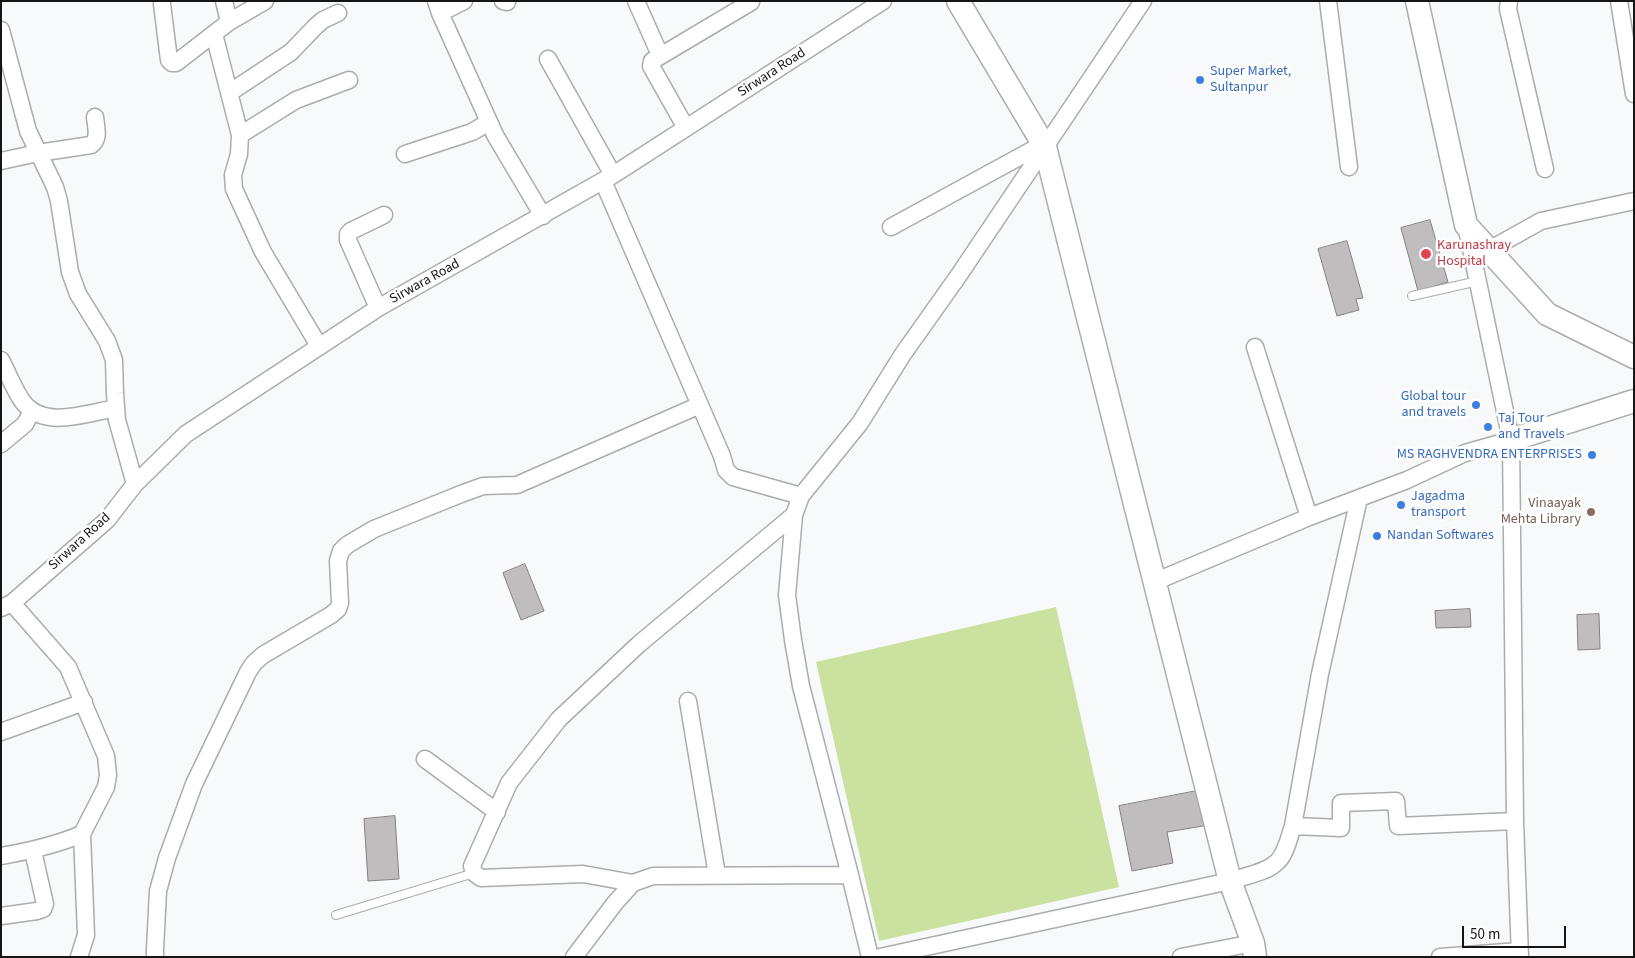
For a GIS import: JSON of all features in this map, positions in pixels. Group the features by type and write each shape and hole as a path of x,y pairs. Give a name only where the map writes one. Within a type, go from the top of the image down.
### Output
{"street":[{"path":"224,1 229,22"},
{"path":"162,4 168,60 176,63 229,22 264,1"},
{"path":"464,1 438,7 501,146 543,216"},
{"path":"503,1 507,2"},
{"path":"636,1 660,55"},
{"name":"Sirwara Road","path":"7,605 107,520 135,484 186,434 378,308 608,178 883,1"},
{"path":"958,1 1044,145 1230,881 1254,950 1182,957"},
{"path":"870,957 801,686 792,640 787,595 794,515 801,496 860,423 904,354 1142,1"},
{"path":"1328,1 1349,167"},
{"path":"1417,1 1511,440 1516,821 1520,954 1440,957"},
{"path":"1509,1 1508,9 1545,169"},
{"path":"1619,1 1634,94"},
{"path":"686,128 651,66 652,61 751,2"},
{"path":"229,93 291,52 323,20 338,13"},
{"path":"1,30 28,131 55,187 59,201 70,272 74,284 78,294 107,341 114,360 117,420 135,484"},
{"path":"214,34 240,135 239,154 233,175 234,189 263,252 319,346"},
{"path":"548,59 608,178 722,456 726,470 733,477 801,496"},
{"path":"240,135 296,100 349,80"},
{"path":"1,161 91,145 96,142 97,138 96,117"},
{"path":"406,154 472,132 489,122"},
{"path":"891,228 1044,145"},
{"path":"1489,250 1541,221 1634,201"},
{"path":"378,308 348,240 348,234 384,215"},
{"path":"1466,225 1548,314 1634,357"},
{"path":"1255,348 1309,517"},
{"path":"1,360 22,401 32,411 42,416 56,418 116,408"},
{"path":"1154,582 1309,517 1408,480 1465,453 1634,401"},
{"path":"155,957 158,891 167,858 194,784 254,663 263,655 332,615 338,609 340,598 338,561 341,551 347,545 374,529 483,486 517,485 700,405"},
{"path":"1,444 25,424 32,411"},
{"path":"880,957 1230,881 1267,868 1278,862 1285,850 1293,826 1320,674 1359,498"},
{"path":"633,883 583,874 481,878 474,873 472,866 509,783 559,719 639,644 794,515"},
{"path":"7,605 68,667 106,756 108,775 106,787 82,834 86,935 80,957"},
{"path":"688,701 717,875"},
{"path":"1,732 84,702"},
{"path":"425,759 497,812"},
{"path":"1293,826 1341,828 1341,803 1396,801 1398,826 1516,821"},
{"path":"1,856 33,851 61,843 82,834"},
{"path":"1,916 37,912 43,909 45,904 33,851"},
{"path":"574,957 615,903 633,883 653,876 850,874"}],"lane":[{"path":"1412,296 1478,281"},
{"path":"336,915 474,873"}],"green space":[{"path":"1056,607 1119,887 879,941 816,662"}],"building":[{"path":"1430,220 1448,282 1418,291 1401,228"},
{"path":"1347,241 1363,298 1356,299 1359,310 1337,316 1318,249"},
{"path":"525,564 544,611 521,620 503,573"},
{"path":"1470,609 1471,627 1436,628 1435,611"},
{"path":"1599,614 1600,649 1578,650 1577,615"},
{"path":"1202,790 1209,825 1167,832 1173,863 1132,871 1119,806"},
{"path":"395,816 399,879 368,881 364,819"}],"place":[{"name":"Super Market, Sultanpur","path":"1200,80"},
{"name":"Karunashray Hospital","path":"1426,254"},
{"name":"Global tour and travels","path":"1476,405"},
{"name":"Taj Tour and Travels","path":"1488,427"},
{"name":"MS RAGHVENDRA ENTERPRISES","path":"1592,455"},
{"name":"Jagadma transport","path":"1401,505"},
{"name":"Vinaayak Mehta Library","path":"1591,512"},
{"name":"Nandan Softwares","path":"1377,536"}]}
